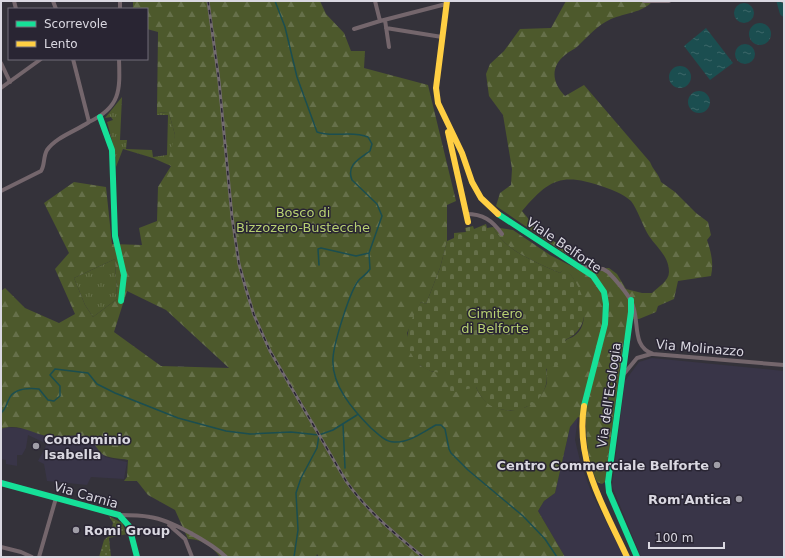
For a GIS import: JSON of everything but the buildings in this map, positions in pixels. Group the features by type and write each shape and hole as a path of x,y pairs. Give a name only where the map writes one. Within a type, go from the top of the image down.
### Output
{"street":[{"path":"375,1 380,21"},
{"path":"644,1 669,1"},
{"path":"354,29 444,2"},
{"name":"Viale Belforte","path":"444,2 442,37 436,88 438,103 462,153 472,182 482,198 494,212 593,276 602,285 607,303 605,324 583,410 582,442 593,484 628,557"},
{"path":"385,20 389,47"},
{"path":"386,28 442,37"},
{"path":"1,88 38,60"},
{"path":"73,60 89,122"},
{"path":"1,191 41,171 45,152 49,147 56,141 100,117 117,98 120,90 120,60"},
{"path":"1,63 10,82"},
{"path":"100,117 104,122 112,150 115,236 124,275 121,301"},
{"path":"446,122 468,222"},
{"path":"466,214 476,214 493,221 502,234"},
{"path":"576,265 584,268 604,269 631,300"},
{"name":"Via Molinazzo","path":"631,300 636,313 638,336 641,346 646,352 653,354 784,365"},
{"name":"Via dell'Ecologia","path":"631,300 623,376 608,482 609,492 637,557"},
{"path":"623,376 637,358 643,355 653,354"},
{"name":"Via Carnia","path":"1,483 119,515 129,526 137,557"},
{"path":"39,557 56,498"},
{"path":"119,515 151,517 166,522 204,540 226,557"},
{"path":"166,522 185,539 192,557"},
{"path":"1,547 21,552 32,557"}],"shaded area":[{"path":"652,358 784,371 784,557 641,557 612,486 625,381 639,362"},
{"path":"578,417 575,440 581,465 592,494 624,557 565,557 538,511 544,501 555,493 570,427"},
{"path":"6,427 29,429 45,436 63,437 74,435 89,438 105,457 127,462 124,479 91,477 87,485 47,481 44,464 38,461 47,444 28,435 26,448 22,455 17,455 17,466 6,464 6,460 1,459 1,429"}],"green space":[{"name":"Bosco di Bizzozero-Bustecche","path":"133,1 320,1 326,14 344,33 351,51 365,51 364,68 428,85 456,201 447,205 447,241 440,268 426,304 421,302 407,333 412,354 421,366 433,372 445,372 476,387 482,397 490,404 499,409 510,410 520,409 530,405 539,398 546,385 548,365 564,342 573,337 581,329 584,320 584,310 576,283 565,269 560,273 522,255 506,243 493,227 513,230 550,255 577,269 609,268 617,274 626,289 642,293 652,293 665,281 669,275 669,272 665,257 644,228 631,201 625,196 611,189 590,182 577,180 557,181 540,192 522,211 536,228 567,251 566,254 496,206 500,193 511,185 512,169 503,115 489,96 486,74 490,64 504,51 520,29 551,28 566,1 653,1 644,8 606,21 597,28 560,60 555,70 555,80 557,86 565,96 584,85 650,162 661,182 675,192 696,213 708,222 711,235 707,240 712,258 712,271 711,276 678,281 674,299 658,306 656,312 639,319 629,319 623,345 605,482 602,484 597,482 590,459 587,443 586,419 578,417 570,427 555,493 544,501 538,511 565,557 319,557 317,554 316,557 220,557 206,544 197,540 188,539 175,510 148,495 137,481 124,481 127,477 128,460 104,455 91,440 85,437 46,436 13,427 1,429 1,291 5,288 25,308 59,323 75,314 55,269 69,253 44,203 74,182 106,187 112,244 142,245 139,228 157,221 158,187 171,166 168,162 175,135 169,113 157,112 158,32 148,29 148,8 133,8","holes":["115,259 117,299 93,317 85,305 74,278","127,291 166,310 229,368 161,366 114,332"]},
{"path":"122,97 120,140 127,140 126,149 152,150 153,157 167,155 168,115 157,115 157,112 169,113 175,135 171,166 153,158 123,149 116,167 115,152 107,122 113,120 111,117 105,118"},
{"name":"Cimitero di Belforte","path":"486,224 487,228 493,227 506,243 522,255 560,273 565,268 578,285 582,295 584,316 581,326 575,334 565,340 571,361 546,369 547,379 542,394 536,402 524,408 521,412 495,408 483,399 476,387 451,393 445,372 430,371 423,367 417,362 409,349 408,333 411,321 421,302 426,304 440,268 447,241 454,238 454,233 466,232 465,228 473,226 474,229"},
{"path":"115,259 117,299 93,317 85,305 74,278"},
{"path":"109,516 122,523 127,534 109,538 111,557 99,557 104,540 110,535 113,523"}],"water":[{"path":"744,3 751,6 754,13 751,20 744,23 737,20 734,13 737,6"},
{"path":"760,23 764,24 770,30 770,38 764,44 760,45 756,44 750,38 749,34 750,30 756,24"},
{"path":"706,28 733,63 710,80 684,46"},
{"path":"741,44 749,44 755,50 755,58 749,64 741,64 735,58 735,50"},
{"path":"680,66 688,69 691,77 688,85 680,88 672,85 669,77 672,69"},
{"path":"695,91 703,91 710,98 710,106 703,113 695,113 688,106 688,98"}],"waterway":[{"path":"275,1 285,27 297,77 317,132 323,134 362,135 368,137 372,144 370,151 352,166 351,175 352,180 377,204 382,216 369,253 370,269 359,280 351,294 336,341 333,368 339,387 357,413 371,428 387,441 405,441 436,425 441,425 445,429 451,453 468,470 523,516 545,539 557,557"},
{"path":"781,1 784,12"},
{"path":"319,265 318,249 321,248 356,256 369,253"},
{"path":"1,413 11,395 22,390 39,389 48,400 54,401 60,396 60,386 50,375 55,369 88,373 97,384 115,393 178,418 226,431 250,434 291,432 319,435"},
{"path":"294,557 298,530 296,493 301,478 317,448 319,435 333,430 357,415"},
{"path":"343,424 345,468"}],"railway":[{"path":"208,1 219,81 232,217 239,264 254,315 270,351 346,481 372,512 423,557"}],"traffic: fast":[{"path":"100,117 112,150 115,236 124,275 121,301"},
{"path":"498,214 593,276 604,292 606,304 605,324 584,406"},
{"path":"631,300 631,312 608,482 609,492 637,557"},
{"path":"1,483 119,515 129,526 137,557"}],"traffic: slow":[{"path":"447,1 436,88 438,103 462,153 472,182 481,198 498,214"},
{"path":"448,132 468,222"},
{"path":"584,406 582,427 588,466 601,503 627,557"}],"place":[{"name":"Condominio Isabella","path":"36,446"},
{"name":"Centro Commerciale Belforte","path":"717,465"},
{"name":"Rom'Antica","path":"739,499"},
{"name":"Romi Group","path":"76,530"}]}
